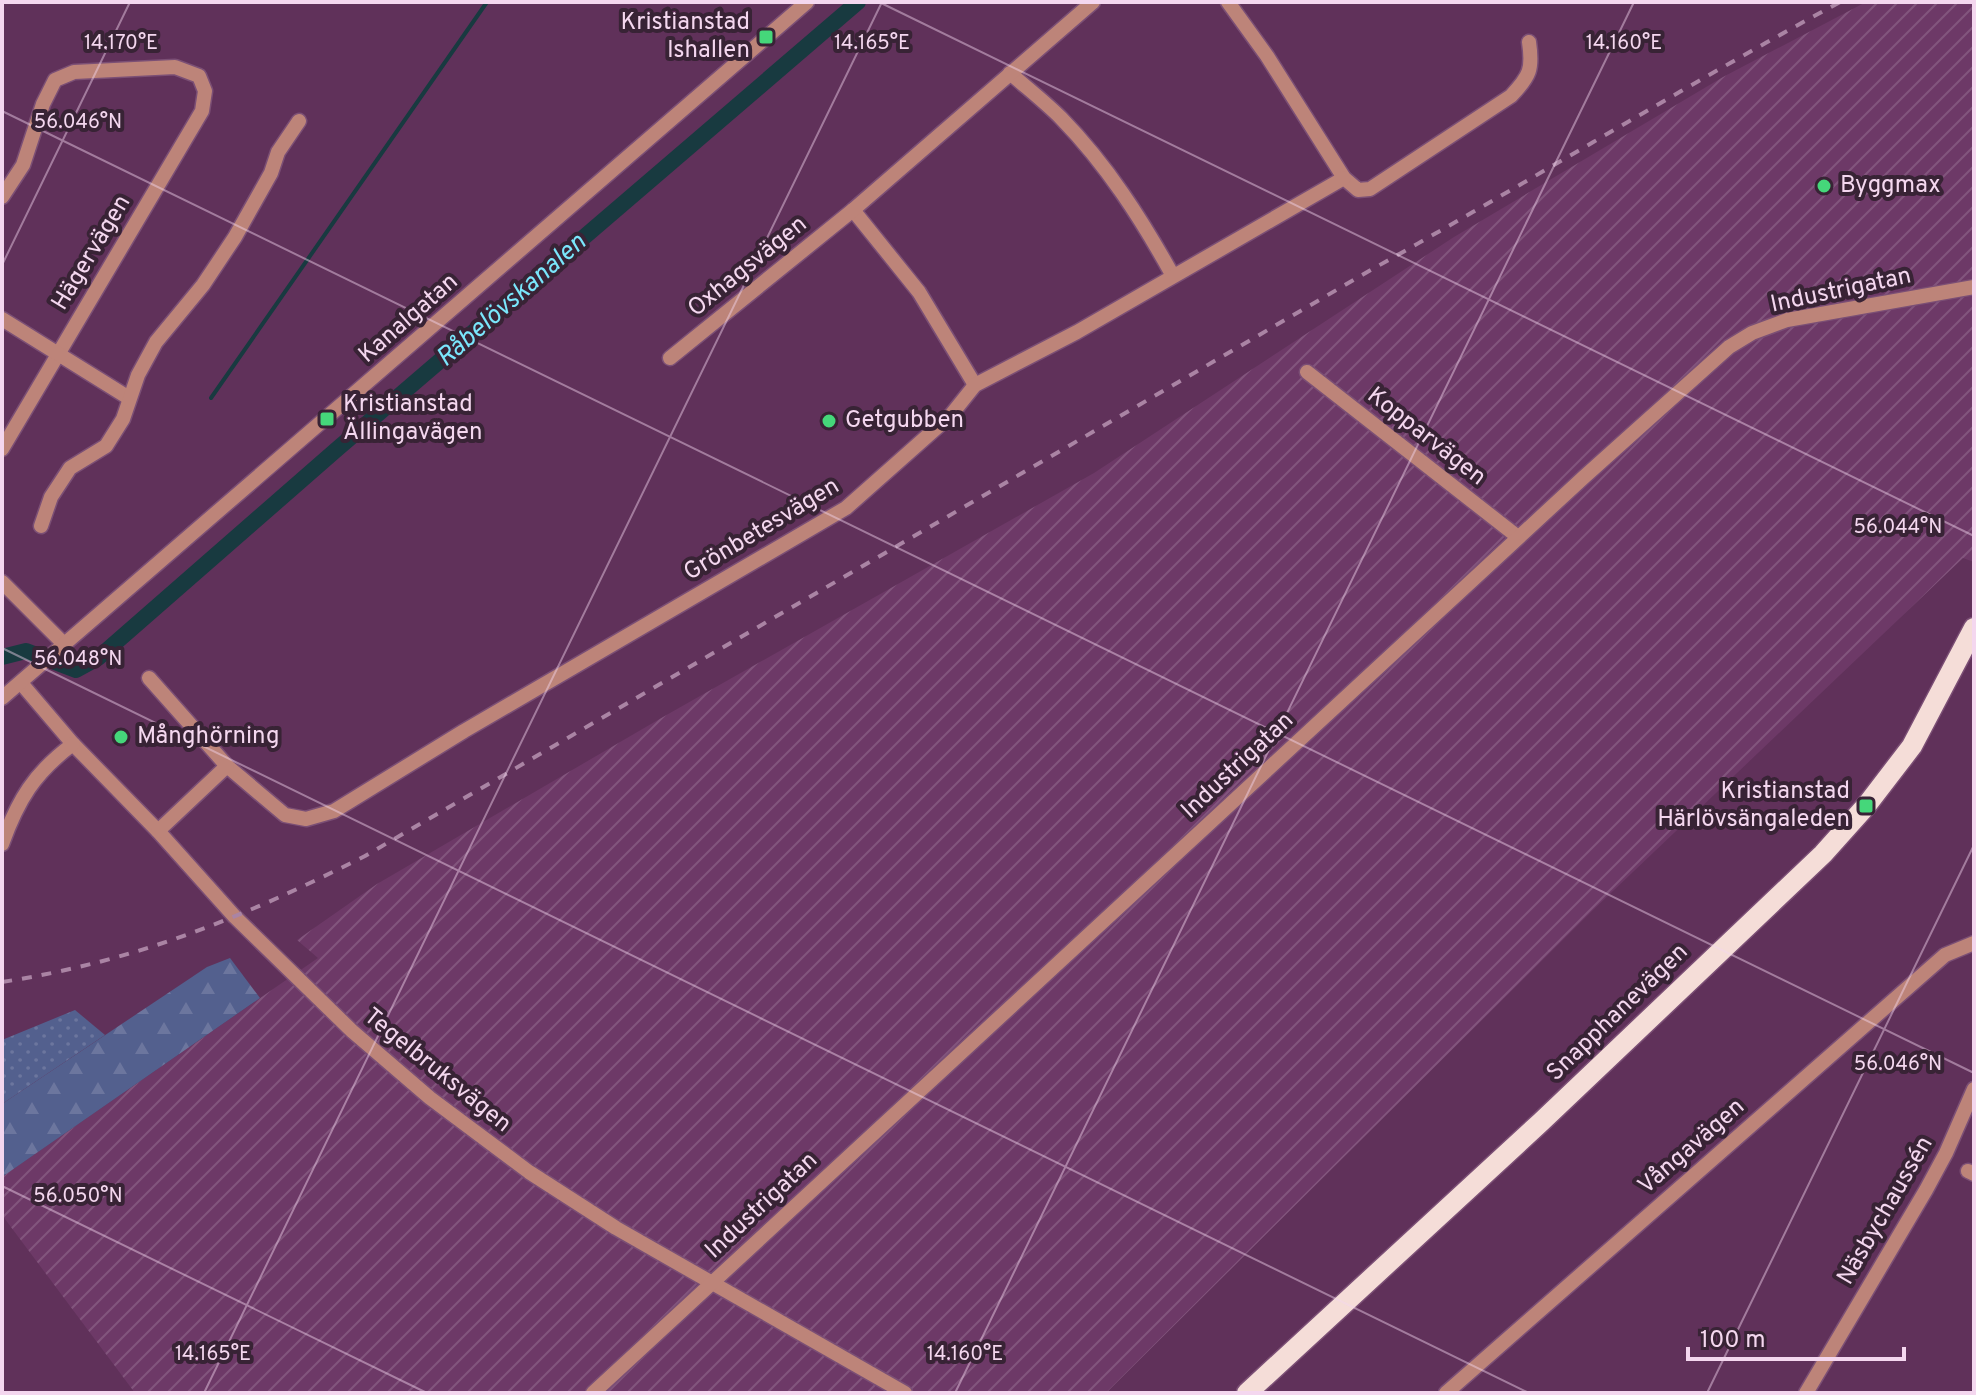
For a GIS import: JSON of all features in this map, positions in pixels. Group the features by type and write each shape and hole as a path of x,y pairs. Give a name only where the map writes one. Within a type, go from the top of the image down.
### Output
{"main road":[{"name":"Snapphanevägen","path":"1247,1393 1507,1154 1823,854 1866,806 1912,746 1974,628"}],"street":[{"name":"Kanalgatan","path":"2,698 807,2"},
{"name":"Oxhagsvägen","path":"670,358 853,210 1093,2"},
{"path":"1228,2 1267,56 1344,178 1358,190 1370,189 1511,96 1525,82 1532,63 1529,42"},
{"name":"Hägervägen","path":"2,197 23,165 43,104 55,80 74,72 175,67 199,76 205,91 202,111 2,449"},
{"path":"1010,73 1061,118 1098,160 1138,213 1173,276"},
{"path":"41,526 60,480 70,468 106,446 123,419 129,398 156,342 203,285 235,237 271,173 278,152 299,121"},
{"name":"Grönbetesvägen","path":"149,678 227,766 285,815 306,819 334,811 464,731 846,508 951,415 975,385 1077,332 1344,178"},
{"path":"853,210 919,292 975,385"},
{"name":"Industrigatan","path":"593,1393 1518,537 1729,347 1752,333 1787,320 1974,287"},
{"path":"2,319 129,398"},
{"name":"Kopparvägen","path":"1307,372 1518,537"},
{"path":"6,591 64,644"},
{"name":"Tegelbruksvägen","path":"21,683 73,744 256,937 352,1031 430,1098 529,1172 616,1228 905,1393"},
{"path":"2,844 28,786 73,744"},
{"path":"158,831 227,766"},
{"name":"Vångavägen","path":"1456,1390 1945,955 1974,943"},
{"name":"Näsbychaussén","path":"1806,1393 1926,1190 1974,1089"}],"shaded area":[{"path":"1866,2 1974,2 1974,562 1963,558 1593,910 1106,1393 135,1393 2,1215 2,1177 318,958 297,940 377,884 663,717 1094,473 1454,237 1723,77"}],"green space":[{"path":"230,958 260,998 2,1177 2,1104 207,967"},
{"path":"75,1010 105,1035 2,1104 2,1040"}],"waterway":[{"path":"211,398 487,2"},
{"name":"Råbelövskanalen","path":"2,657 26,651 76,670 98,658 858,2"}],"railway":[{"path":"2,982 99,962 189,934 365,856 1369,271 1840,2"}],"place":[{"name":"Kristianstad Ishallen","path":"766,37"},
{"name":"Byggmax","path":"1824,186"},
{"name":"Kristianstad Ällingavägen","path":"327,419"},
{"name":"Getgubben","path":"829,421"},
{"name":"Månghörning","path":"121,737"},
{"name":"Kristianstad Härlövsängaleden","path":"1866,806"}]}
